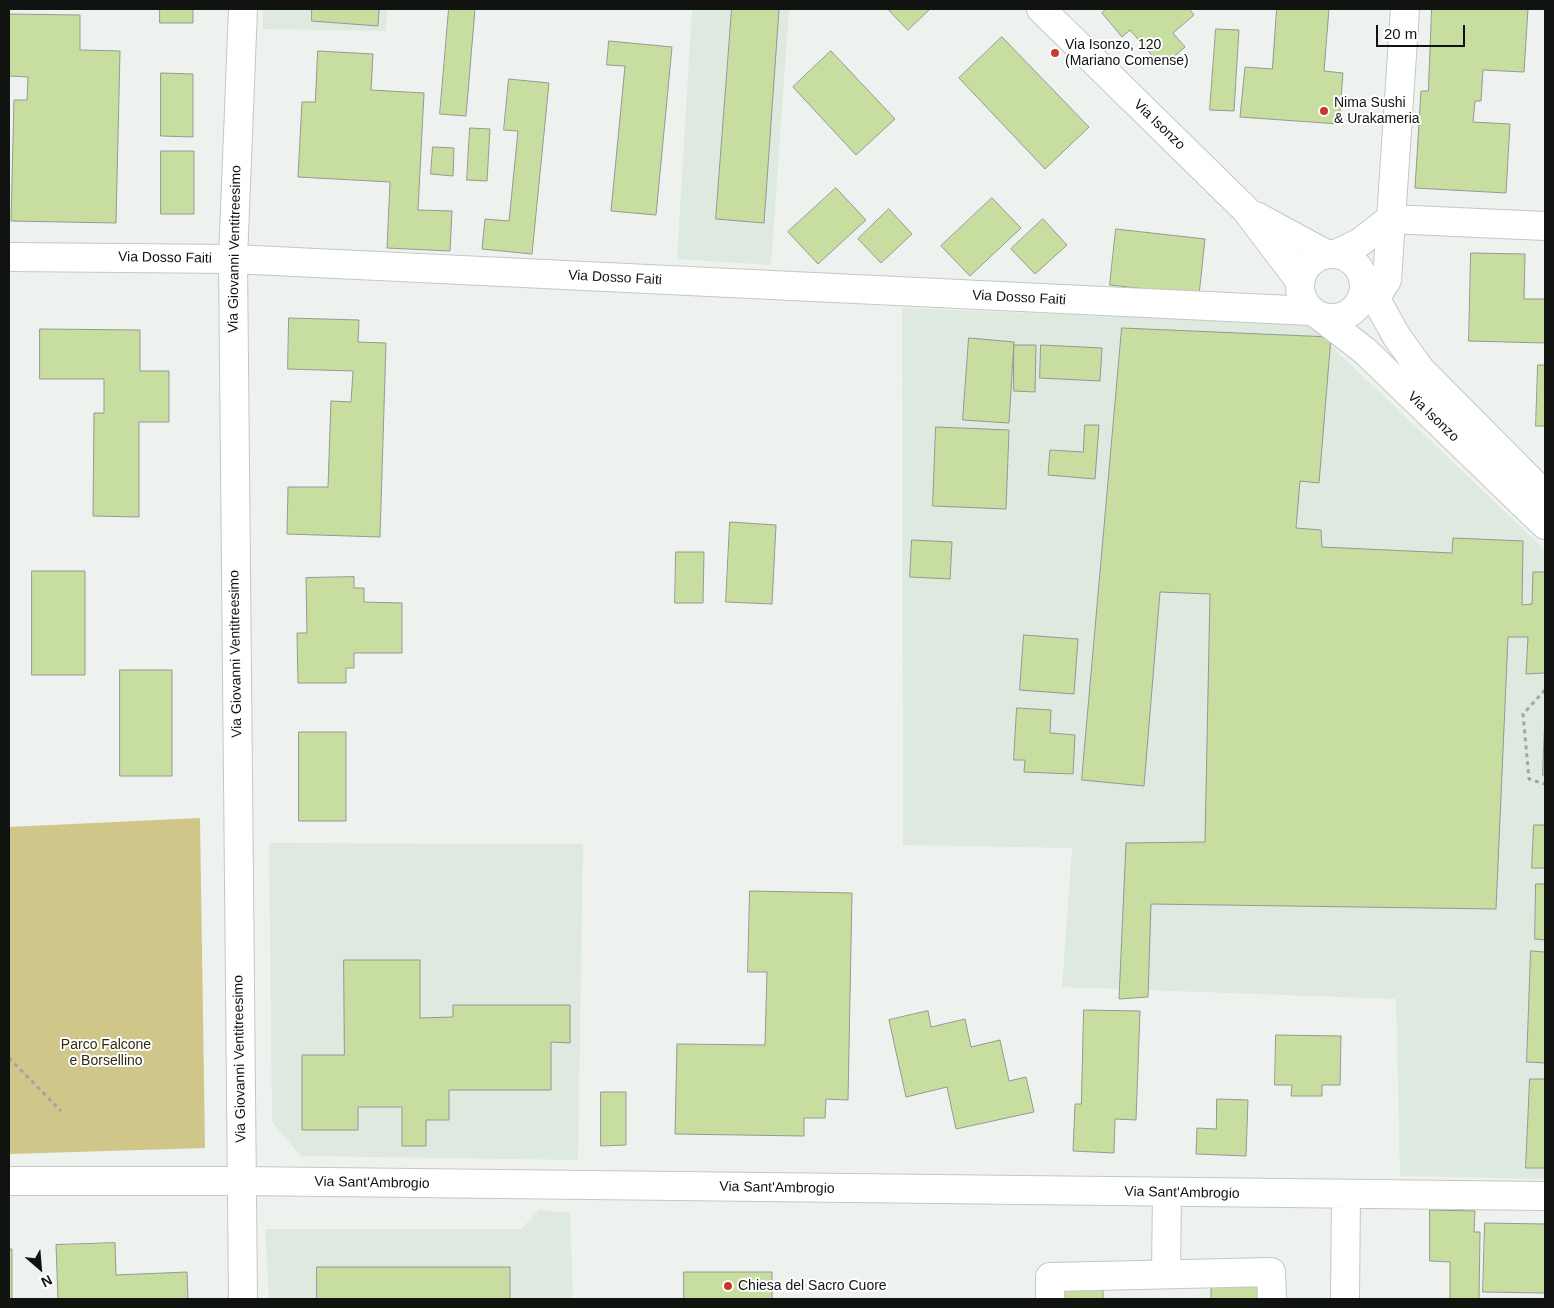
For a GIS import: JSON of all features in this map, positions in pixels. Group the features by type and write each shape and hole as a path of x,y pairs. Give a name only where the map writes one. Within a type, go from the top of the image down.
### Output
{"street":[{"name":"Via Giovanni Ventitreesimo","path":"243,9 233,259 243,1299"},
{"name":"Via Isonzo","path":"1041,9 1246,210 1299,282"},
{"path":"1405,9 1390,219 1387,280 1365,292 1351,312 1340,317 1328,318 1314,313 1304,302 1299,282 1307,265 1316,258 1359,243 1390,219 1545,226"},
{"name":"Via Isonzo","path":"1246,210 1331,254"},
{"path":"1331,254 1347,257 1358,266 1365,292"},
{"name":"Via Dosso Faiti","path":"9,256 233,259 1314,313"},
{"name":"Via Dosso Faiti","path":"1221,308 1299,282"},
{"name":"Via Isonzo","path":"1365,292 1420,368 1545,495"},
{"name":"Via Isonzo","path":"1314,313 1365,352 1545,525"},
{"name":"Via Sant'Ambrogio","path":"9,1181 241,1181 1545,1196"},
{"path":"1166,1274 1167,1193"},
{"path":"1346,1195 1346,1299"},
{"path":"1050,1299 1050,1277 1271,1272 1272,1299"}],"path":[{"path":"1545,690 1523,714 1529,779 1545,784"},
{"path":"9,1058 61,1111"}],"shaded area":[{"path":"263,9 387,9 386,31 263,29"},
{"path":"692,9 789,9 771,265 677,259"},
{"path":"902,308 1308,324 1545,550 1545,1179 1400,1176 1396,999 1062,987 1072,848 903,845"},
{"path":"269,843 583,844 578,1160 301,1156 272,1122"},
{"path":"539,1210 570,1213 573,1299 269,1299 265,1229 521,1229"}],"green space":[{"name":"Parco Falcone e Borsellino","path":"200,818 205,1148 9,1154 9,827"}],"building":[{"path":"160,9 193,9 193,23 160,23"},
{"path":"312,9 379,9 378,26 312,21"},
{"path":"449,9 475,9 466,116 440,114"},
{"path":"732,9 779,9 764,223 716,219"},
{"path":"888,9 930,9 908,30"},
{"path":"1106,9 1189,9 1194,15 1173,33 1185,47 1162,67 1130,30 1122,37 1102,13"},
{"path":"1277,9 1329,9 1324,71 1343,73 1339,124 1240,117 1245,67 1272,69"},
{"path":"1432,9 1528,9 1524,72 1483,70 1481,101 1475,101 1473,122 1510,124 1506,193 1415,188 1421,91 1428,91"},
{"path":"9,14 80,15 80,50 120,51 116,223 11,221 14,100 27,100 28,77 9,76"},
{"path":"1216,29 1239,30 1234,111 1210,110"},
{"path":"1002,37 1089,127 1045,169 959,78"},
{"path":"609,41 672,47 656,215 611,211 625,66 607,65"},
{"path":"318,51 373,54 371,90 424,93 418,210 452,211 450,251 387,248 390,182 298,177 302,102 315,102"},
{"path":"831,51 895,119 856,155 793,87"},
{"path":"161,73 193,74 193,137 161,136"},
{"path":"509,79 549,83 532,254 482,249 485,219 509,221 518,131 504,130"},
{"path":"470,128 490,129 487,181 467,180"},
{"path":"433,147 454,148 453,176 431,174"},
{"path":"161,151 194,151 194,214 161,214"},
{"path":"836,188 866,220 818,264 788,232"},
{"path":"992,198 1021,228 970,276 941,246"},
{"path":"889,209 912,234 881,263 858,239"},
{"path":"1043,219 1067,245 1035,274 1011,249"},
{"path":"1116,229 1205,239 1199,295 1110,285"},
{"path":"1471,253 1525,254 1524,299 1545,299 1545,343 1469,341"},
{"path":"289,318 359,320 358,342 386,343 380,537 287,534 288,487 328,487 331,401 351,402 353,371 288,369"},
{"path":"1122,328 1331,337 1319,483 1300,481 1296,528 1321,530 1322,547 1452,553 1453,538 1523,541 1522,605 1532,604 1533,572 1545,572 1545,673 1526,674 1528,637 1508,637 1496,909 1151,904 1148,997 1119,999 1126,843 1205,842 1210,594 1160,592 1144,786 1082,780"},
{"path":"40,329 140,330 140,371 169,371 169,422 139,422 139,517 93,516 94,413 104,413 104,379 40,379"},
{"path":"969,338 1014,342 1009,423 963,420"},
{"path":"1014,345 1036,345 1035,392 1014,391"},
{"path":"1041,345 1102,348 1100,381 1040,378"},
{"path":"1538,365 1545,365 1545,426 1536,426"},
{"path":"1085,425 1099,425 1095,479 1048,475 1050,450 1083,452"},
{"path":"936,427 1009,430 1006,509 933,506"},
{"path":"730,522 776,525 772,604 726,602"},
{"path":"912,540 952,542 950,579 910,577"},
{"path":"676,552 704,552 703,603 675,603"},
{"path":"32,571 85,571 85,675 32,675"},
{"path":"354,577 354,588 364,588 364,602 402,603 402,653 354,653 354,668 346,668 346,683 298,683 297,633 307,633 306,578"},
{"path":"1024,635 1078,639 1074,694 1020,690"},
{"path":"120,670 172,670 172,776 120,776"},
{"path":"1017,708 1051,710 1050,733 1075,735 1073,774 1024,772 1025,760 1014,760"},
{"path":"1545,713 1545,775 1543,775"},
{"path":"299,732 346,732 346,821 299,821"},
{"path":"1534,825 1545,825 1545,868 1532,868"},
{"path":"1536,884 1545,884 1545,940 1535,939"},
{"path":"750,891 852,893 848,1100 826,1099 825,1118 804,1118 804,1136 675,1134 677,1044 765,1045 767,972 748,972"},
{"path":"1531,951 1545,952 1545,1063 1527,1062"},
{"path":"344,960 420,960 420,1018 453,1017 453,1005 570,1005 570,1043 551,1042 551,1090 449,1090 449,1120 426,1120 426,1146 402,1146 402,1107 358,1107 358,1130 302,1130 302,1055 344,1055"},
{"path":"1084,1010 1140,1011 1136,1120 1115,1119 1114,1153 1073,1151 1075,1104 1081,1104"},
{"path":"928,1011 931,1027 965,1019 971,1047 1000,1040 1009,1081 1026,1077 1034,1112 956,1129 947,1087 906,1097 889,1020"},
{"path":"1276,1035 1341,1036 1340,1085 1322,1085 1322,1096 1291,1096 1292,1085 1275,1085"},
{"path":"1530,1079 1545,1079 1545,1168 1526,1168"},
{"path":"601,1092 626,1092 626,1145 601,1146"},
{"path":"1217,1099 1248,1100 1246,1156 1196,1154 1197,1128 1216,1129"},
{"path":"1430,1210 1475,1211 1474,1232 1480,1232 1479,1299 1450,1299 1450,1262 1430,1261"},
{"path":"1485,1223 1545,1224 1545,1293 1483,1292"},
{"path":"115,1243 116,1275 187,1272 188,1299 58,1299 56,1245"},
{"path":"9,1249 12,1249 12,1299 9,1299"},
{"path":"317,1267 510,1267 510,1299 317,1299"},
{"name":"Chiesa del Sacro Cuore","path":"684,1272 772,1272 772,1299 684,1299"},
{"path":"1103,1283 1103,1299 1056,1299 1055,1284"},
{"path":"1260,1283 1261,1299 1211,1299 1211,1284"}],"place":[{"name":"Via Isonzo, 120 (Mariano Comense)","path":"1055,53"},
{"name":"Nima Sushi & Urakameria","path":"1324,111"},
{"name":"Chiesa del Sacro Cuore","path":"728,1286"}]}
